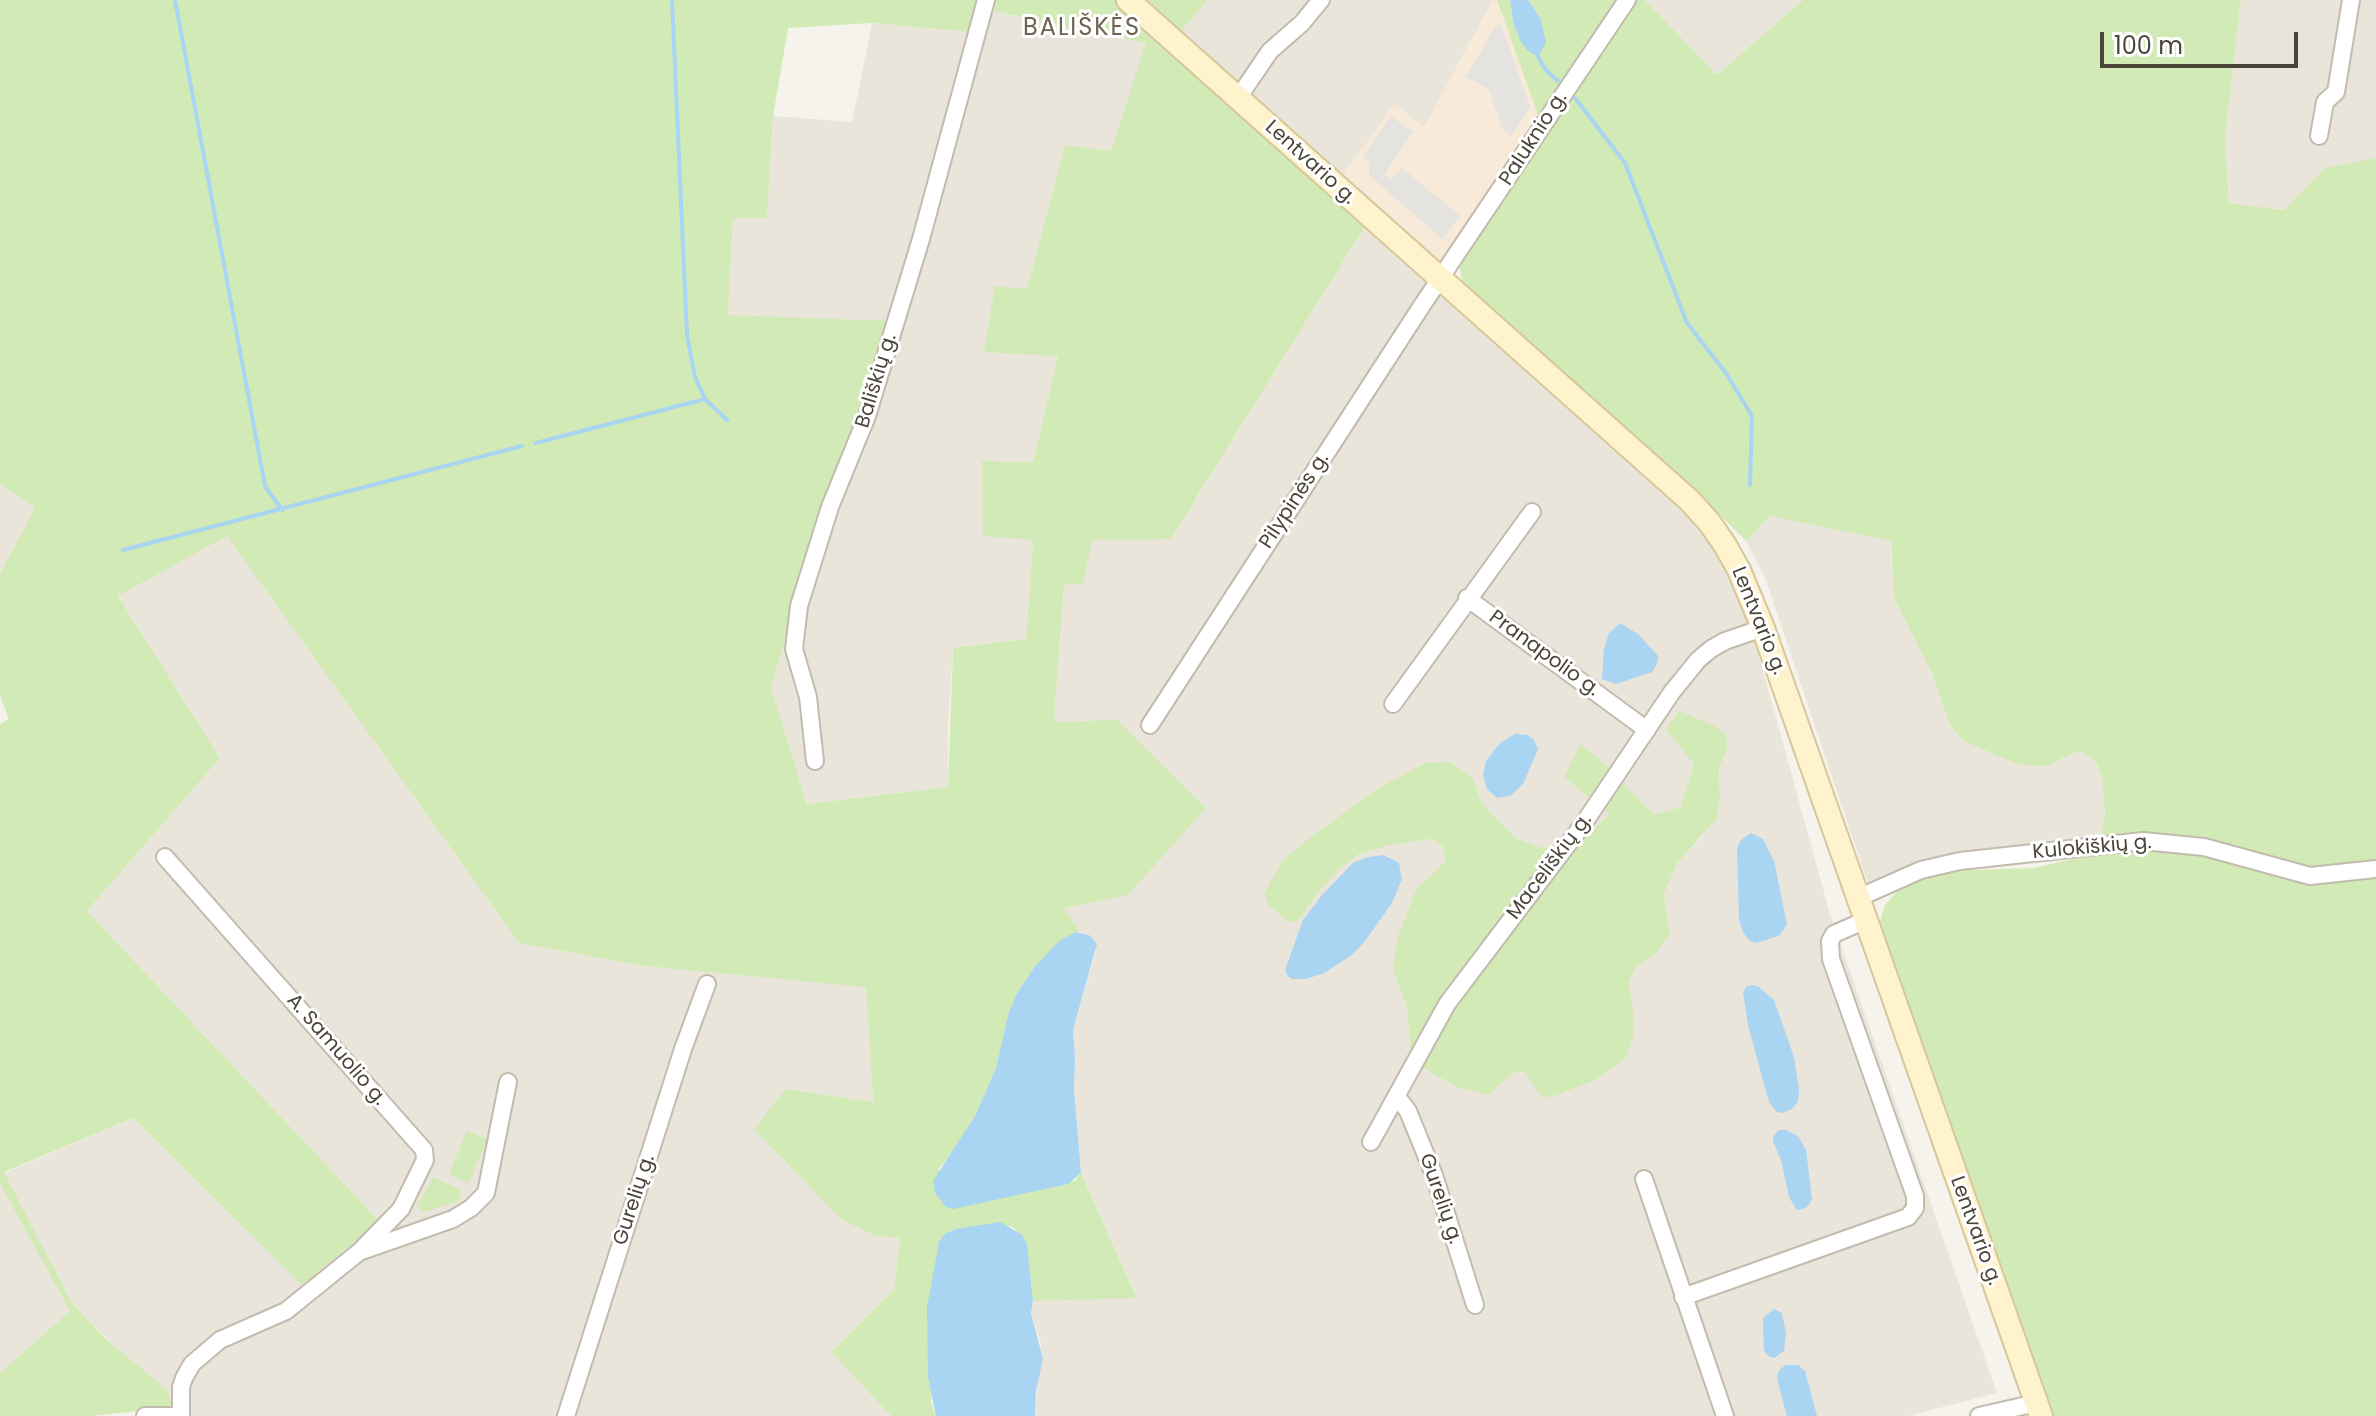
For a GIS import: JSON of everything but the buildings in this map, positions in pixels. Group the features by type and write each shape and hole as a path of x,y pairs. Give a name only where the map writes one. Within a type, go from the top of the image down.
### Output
{"main road":[{"name":"Lentvario g.","path":"1128,0 1690,501 1709,522 1739,570 1763,628 2038,1409"}],"street":[{"name":"Bališkių g.","path":"815,761 808,697 794,649 799,606 830,507 867,416 921,239 986,0"},
{"path":"1238,98 1270,51 1302,23 1321,0"},
{"name":"Paluknio g.","path":"1442,279 1627,0"},
{"path":"2319,136 2325,102 2336,92 2351,0"},
{"name":"Pilypinės g.","path":"1150,725 1442,279"},
{"path":"1467,598 1532,512"},
{"name":"Pranapolio g.","path":"1393,704 1467,598 1647,730"},
{"name":"Maceliškių g.","path":"1371,1142 1447,1004 1584,823 1672,692 1698,660 1725,641 1763,628"},
{"name":"Kulokiškių g.","path":"1858,898 1921,870 1960,861 2143,841 2204,847 2310,876 2376,869"},
{"name":"A. Samuolio g.","path":"165,857 424,1150 425,1160 401,1209 359,1252"},
{"path":"1683,1297 1908,1217 1915,1208 1915,1196 1831,959 1830,941 1834,934 1866,920"},
{"name":"Gurelių g.","path":"566,1416 683,1049 707,984"},
{"path":"181,1416 184,1378 206,1351 220,1340 286,1311 359,1252 453,1219 471,1208 486,1193 508,1082"},
{"name":"Gurelių g.","path":"1397,1097 1408,1111 1429,1163 1475,1305"},
{"path":"1644,1179 1725,1416"},
{"path":"1979,1416 2038,1409"},
{"path":"145,1416 172,1416"}],"shaded area":[{"path":"1208,0 1493,0 1424,128 1341,178 1177,35"},
{"path":"1493,0 1497,0 1539,118 1446,258 1439,262 1341,178 1394,104 1424,127"},
{"path":"1645,0 1803,0 1717,75"},
{"path":"2241,0 2376,0 2376,158 2325,168 2284,210 2229,203 2225,138"},
{"path":"977,8 1147,43 1111,151 1065,145 1027,290 995,287 1058,356 1033,462 983,461 1033,539 1026,639 953,648 948,787 807,804 771,687 824,508 728,316 733,217 767,218 773,116 852,122 872,23 969,32"},
{"path":"1496,25 1501,25 1530,107 1511,136 1502,128 1489,89 1466,77"},
{"path":"1391,116 1413,132 1384,175 1391,180 1402,168 1460,216 1442,239 1369,175 1369,162 1363,157"},
{"path":"1364,228 1697,525 1724,561 1745,605 1830,914 1997,1393 1908,1416 1035,1416 1041,1344 1031,1312 1033,1301 1137,1297 1081,1173 1073,1030 1096,951 1089,935 1080,932 1063,908 1054,722 1064,585 1083,584 1091,540 1172,538","holes":["1666,729 1728,748 1719,768 1720,796 1702,837 1677,864 1664,894 1670,934 1657,952 1635,969 1628,983 1632,1000 1542,1098 1524,1071 1511,1074 1434,1073 1411,1062 1407,1008 1393,970 1417,888 1446,861 1442,846 1431,839 1389,845 1359,854 1318,892 1298,921 1312,836 1378,788 1425,763 1472,777 1482,803 1516,838 1538,847 1571,849 1611,814 1580,744 1654,815 1681,807 1695,764"]},
{"path":"0,484 35,507 0,574"},
{"path":"1770,516 1891,541 1891,562 1950,725 2034,766 2048,765 2081,752 2095,761 2102,775 2105,814 2101,838 2001,847 1923,861 1868,884 1766,580 1746,541"},
{"path":"227,535 519,943 643,966 866,986 873,1102 786,1089 876,1236 900,1237 894,1289 831,1352 891,1416 165,1416 173,1407 72,1303 4,1173 133,1118 302,1284 379,1221 87,911 220,758 118,596"},
{"path":"0,1184 71,1311 0,1373"}],"green space":[{"path":"0,0 979,0 970,32 872,23 788,28 773,116 767,218 733,218 728,315 887,321 860,424 824,508 771,687 807,804 948,787 953,648 1026,639 1033,540 983,536 982,461 1033,462 1058,356 984,352 995,286 1027,289 1065,145 1111,151 1146,43 993,11 996,0 1115,0 1364,228 1171,539 1092,540 1083,584 1064,585 1054,722 1117,720 1206,808 1128,895 1064,908 1080,932 1074,932 1033,969 1016,995 1008,1015 996,1068 975,1116 961,1141 938,1170 1075,1181 1081,1173 1137,1298 1033,1301 1027,1244 1011,1226 956,1229 946,1233 939,1241 931,1401 936,1416 891,1416 831,1352 894,1289 900,1238 876,1236 842,1220 754,1129 786,1089 873,1102 866,987 643,966 519,943 227,536 118,596 220,758 87,911 379,1221 302,1285 133,1118 4,1172 72,1303 106,1339 167,1390 173,1407 92,1416 0,1416 0,1373 70,1311 0,1184 0,724 9,719 0,696 0,574 35,507 0,484"},
{"path":"1142,0 1208,0 1177,35"},
{"path":"1497,0 1510,0 1513,21 1541,19 1528,0 1645,0 1717,75 1803,0 2241,0 2225,138 2229,203 2284,210 2325,168 2376,158 2376,1416 2052,1416 1881,939 1880,922 1885,905 1897,891 1919,877 1941,871 2034,868 2081,857 2101,838 2105,814 2102,775 2095,761 2081,752 2049,765 2034,766 2017,764 1964,741 1950,725 1931,671 1894,598 1891,541 1770,516 1746,541 1692,487 1462,283 1460,267 1550,126 1539,118"},
{"path":"1679,711 1713,725 1725,734 1728,748 1719,768 1717,818 1677,864 1664,894 1670,934 1657,952 1635,969 1628,983 1634,1034 1625,1058 1597,1079 1542,1098 1524,1071 1511,1074 1489,1095 1457,1087 1411,1061 1407,1008 1393,970 1398,936 1417,888 1446,861 1442,846 1432,839 1389,845 1359,854 1318,892 1298,921 1288,922 1270,906 1264,894 1282,861 1312,836 1378,788 1425,763 1450,762 1472,777 1482,803 1496,818 1516,838 1538,847 1571,849 1610,814 1564,777 1580,744 1654,815 1681,807 1694,764 1666,729"},
{"path":"467,1131 487,1139 469,1183 449,1174"},
{"path":"433,1177 461,1190 460,1201 423,1212 417,1207"}],"water":[{"path":"1510,0 1528,0 1541,19 1546,43 1540,53 1535,55 1527,50 1520,40"},
{"path":"1620,623 1638,634 1658,656 1652,672 1616,684 1602,679 1604,649 1609,633"},
{"path":"1515,734 1528,735 1538,749 1523,784 1510,796 1497,798 1487,789 1483,775 1486,761 1500,743"},
{"path":"1751,833 1763,839 1774,861 1787,924 1780,935 1757,943 1750,941 1739,920 1737,848 1741,840"},
{"path":"1383,855 1399,863 1402,879 1392,903 1365,941 1352,955 1324,973 1306,979 1288,976 1285,970 1303,920 1322,895 1353,863"},
{"path":"1075,932 1089,935 1097,944 1073,1030 1081,1173 1068,1184 953,1209 946,1207 935,1193 933,1181 975,1116 996,1068 1008,1015 1016,995 1033,969 1058,942"},
{"path":"1752,985 1774,1000 1794,1057 1798,1101 1792,1109 1782,1113 1777,1112 1769,1102 1748,1025 1743,993 1746,987"},
{"path":"1779,1130 1798,1136 1806,1150 1812,1200 1800,1210 1796,1209 1789,1197 1781,1160 1773,1141"},
{"path":"1000,1222 1021,1234 1027,1243 1033,1301 1031,1313 1043,1359 1036,1391 1035,1416 936,1416 928,1377 927,1308 939,1241 946,1233 956,1229"},
{"path":"1774,1309 1782,1313 1786,1333 1784,1351 1774,1358 1764,1350 1763,1318"},
{"path":"1786,1365 1798,1365 1805,1371 1817,1416 1787,1416 1777,1379 1779,1370"}],"waterway":[{"path":"175,0 265,486 282,510"},
{"path":"672,0 687,335 695,377 705,399 727,420"},
{"path":"1537,54 1545,69 1558,81"},
{"path":"1575,98 1625,163 1687,323 1726,373 1752,416 1750,485"},
{"path":"536,443 705,399"},
{"path":"123,550 522,446"}],"district":[{"name":"BALIŠKĖS","path":"1082,29"}]}
